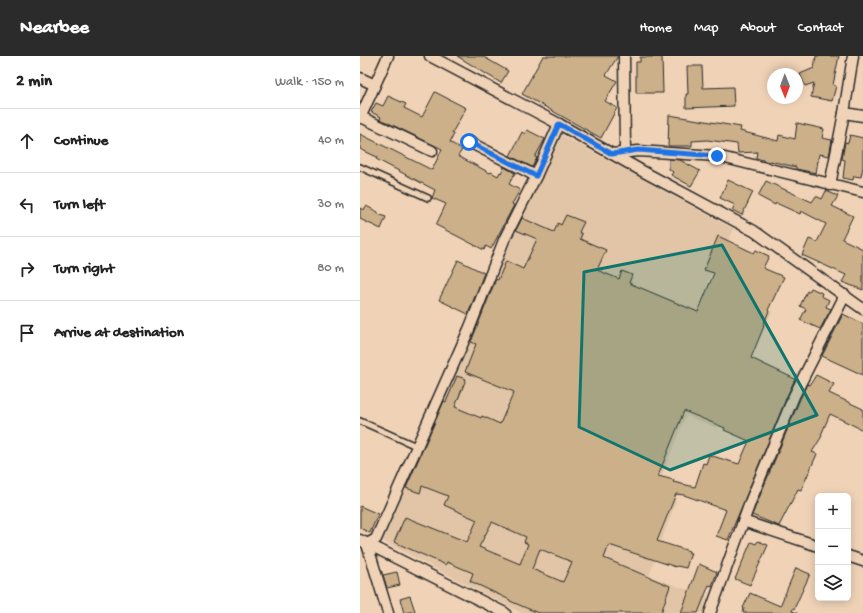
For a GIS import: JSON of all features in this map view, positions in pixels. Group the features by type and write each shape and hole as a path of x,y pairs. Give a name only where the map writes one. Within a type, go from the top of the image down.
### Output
{"street":[{"path":"388,56 360,118 432,151"},
{"path":"430,56 559,124 754,231 863,309"},
{"path":"624,56 625,151"},
{"path":"830,185 853,56"},
{"path":"360,78 375,85"},
{"path":"844,112 863,116"},
{"path":"364,542 376,539 470,327 504,240 536,176 559,124"},
{"path":"469,142 536,176"},
{"path":"612,154 638,150 717,156 863,192"},
{"path":"710,613 743,521 794,396 845,295"},
{"path":"743,521 815,545"},
{"path":"364,542 388,613"},
{"path":"364,542 504,613"},
{"path":"851,557 863,561"}],"lane":[{"path":"360,168 428,198"},
{"path":"360,421 416,446"}],"highlighted area":[{"path":"722,245 817,415 670,470 579,427 584,272"}],"shaded area":[{"path":"557,136 563,136 734,229 707,283 772,312 717,428 686,416 655,492 676,501 649,576 708,597 703,613 522,613 381,540"}],"building":[{"path":"457,56 482,56 508,71 501,83"},
{"path":"543,56 618,56 606,75 617,81 605,101 617,108 601,138 522,94"},
{"path":"816,56 839,56 833,85 836,86 832,101 811,97 814,83 805,86 803,81 803,73 814,68"},
{"path":"640,57 662,57 663,93 636,93 636,62 640,62"},
{"path":"687,66 702,66 703,88 733,87 734,106 686,108 686,94 688,94"},
{"path":"435,92 466,108 452,133 454,134 450,142 462,150 458,156 498,176 504,167 515,173 509,184 520,190 512,204 514,205 491,249 486,246 484,250 436,225 446,204 432,198 435,190 360,149 360,134 432,170 442,149 380,119 381,117 371,112 376,103 383,106 388,96 406,104 404,108 422,117"},
{"path":"669,115 741,127 740,131 778,141 779,135 795,139 797,123 824,129 822,138 832,140 829,156 819,154 816,173 756,158 757,152 738,153 737,144 707,140 692,141 692,146 668,146"},
{"path":"527,130 545,139 535,157 537,158 532,167 510,156 522,132 525,134"},
{"path":"850,135 863,138 863,167 861,177 854,176 853,180 843,178 845,160 842,159 845,142 848,143"},
{"path":"669,159 680,160 700,171 691,186 671,175 673,172 669,169"},
{"path":"728,180 753,192 742,215 732,210 735,205 720,198"},
{"path":"766,181 812,202 816,196 822,199 826,191 838,196 832,206 853,216 842,239 863,249 863,290 842,282 846,275 802,255 809,239 817,242 826,224 801,211 800,214 776,203 775,205 758,196"},
{"path":"366,206 378,212 378,214 386,217 381,229 360,219 360,208 364,210"},
{"path":"566,215 584,222 579,232 582,234 580,239 606,250 597,270 619,279 622,271 632,275 629,283 698,312 714,273 704,270 718,236 754,253 756,250 769,256 763,268 784,277 768,310 769,311 764,326 751,358 795,379 728,540 716,536 726,510 684,495 676,494 657,541 689,551 689,553 691,553 686,568 676,567 609,545 604,558 670,586 661,613 538,613 470,581 473,573 447,562 446,565 394,542 405,517 467,542 477,520 444,505 448,496 422,486 420,493 406,488 444,401 446,402 457,376 466,379 455,407 500,424 514,392 465,372 476,344 471,342 496,279 498,280 506,261 523,269 537,239 516,230 522,218 554,232 558,223 561,225","holes":["684,411 725,428 724,430 749,441 739,464 709,455 706,464 703,463 695,487 673,482 674,480 658,476","492,522 526,537 524,542 528,544 520,564 479,547","540,549 572,562 563,582 532,569"]},
{"path":"458,260 484,273 468,314 439,300"},
{"path":"811,288 822,293 821,296 829,300 826,307 831,309 820,329 800,320 806,309 800,306 807,291 809,292"},
{"path":"843,314 863,324 863,375 822,356"},
{"path":"816,375 834,384 829,393 863,409 863,430 830,414 821,435 822,436 812,452 817,454 801,490 798,489 779,526 752,515 800,399 807,384 810,385"},
{"path":"360,506 378,514 370,533 360,528"},
{"path":"758,541 768,545 750,585 735,579 751,542 756,544"},
{"path":"699,564 717,572 712,586 709,585 698,613 681,613"},
{"path":"796,568 810,574 792,611 797,613 743,613 743,608 750,593 780,606"},
{"path":"397,572 400,585 387,588 383,575"},
{"path":"410,596 415,611 404,613 400,599"}],"route":[{"path":"469,142 536,176 559,124 612,154 638,150 717,156"}]}
